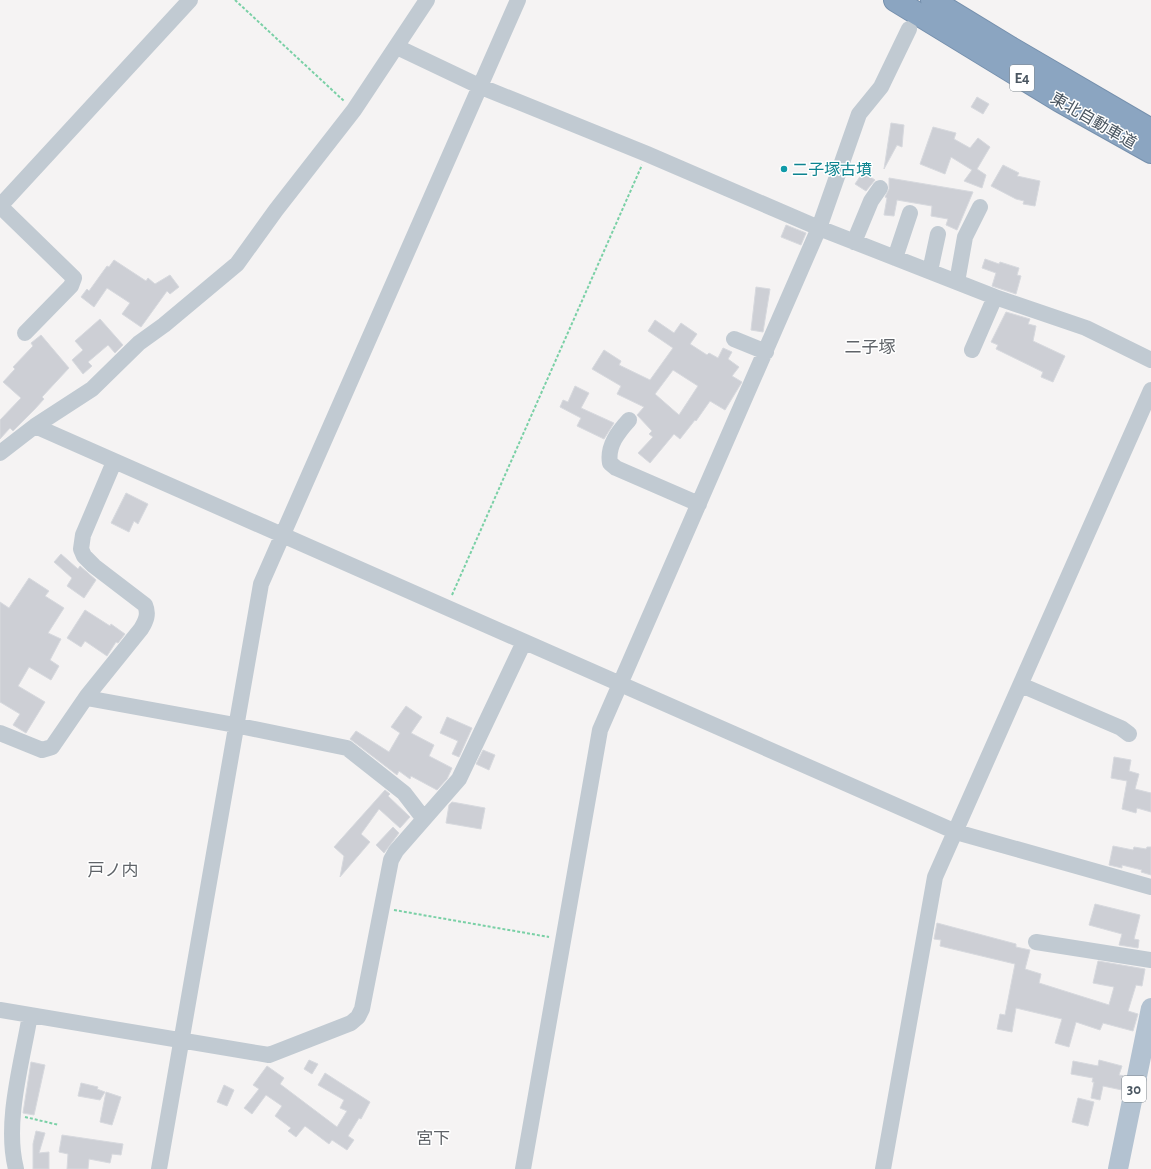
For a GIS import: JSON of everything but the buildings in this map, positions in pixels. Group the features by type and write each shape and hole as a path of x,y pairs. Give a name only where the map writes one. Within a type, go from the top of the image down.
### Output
{"highway":[{"name":"東北自動車道","path":"895,0 1046,93 1151,152"},
{"name":"東北自動車道","path":"932,0 1015,51 1151,130"}],"main road":[{"name":"30","path":"1118,1169 1151,1008"}],"street":[{"path":"25,333 71,286 74,278 0,206 190,0"},
{"path":"1,452 35,426 92,389 139,343 164,325 237,264 276,210 354,110 427,0"},
{"path":"159,1169 235,724 261,584 518,0"},
{"path":"523,1169 597,741 620,683 819,228 859,114 881,87 909,29"},
{"path":"397,47 479,86 647,154 819,228 994,297 1086,328 1151,360"},
{"path":"854,242 871,201 880,188"},
{"path":"957,282 965,237 980,207"},
{"path":"895,258 910,213"},
{"path":"930,271 938,234"},
{"path":"972,350 994,297"},
{"path":"734,339 766,352"},
{"path":"884,1169 935,877 1151,390"},
{"path":"628,420 614,439 610,450 610,463 616,468 699,504"},
{"path":"35,426 956,832 1151,887"},
{"path":"0,733 42,750 49,749 87,696 141,629 148,613 145,605 94,566 84,556 81,549 83,535 114,462"},
{"path":"0,1010 181,1042 269,1055 351,1023 358,1017 362,1009 388,871 393,854 459,779 524,642"},
{"path":"1021,685 1120,728 1129,734"},
{"path":"87,696 92,699 235,724 347,748 404,793 424,819"},
{"path":"1036,942 1151,960"},
{"path":"16,1169 10,1136 30,1015"}],"path":[{"path":"235,0 354,110"},
{"path":"447,607 647,154"},
{"path":"381,907 562,940"},
{"path":"13,1114 59,1125"}],"place":[{"name":"二子塚古墳","path":"784,169"}],"district":[{"name":"二子塚","path":"870,347"},
{"name":"戸ノ内","path":"113,870"},
{"name":"宮下","path":"433,1138"}]}
